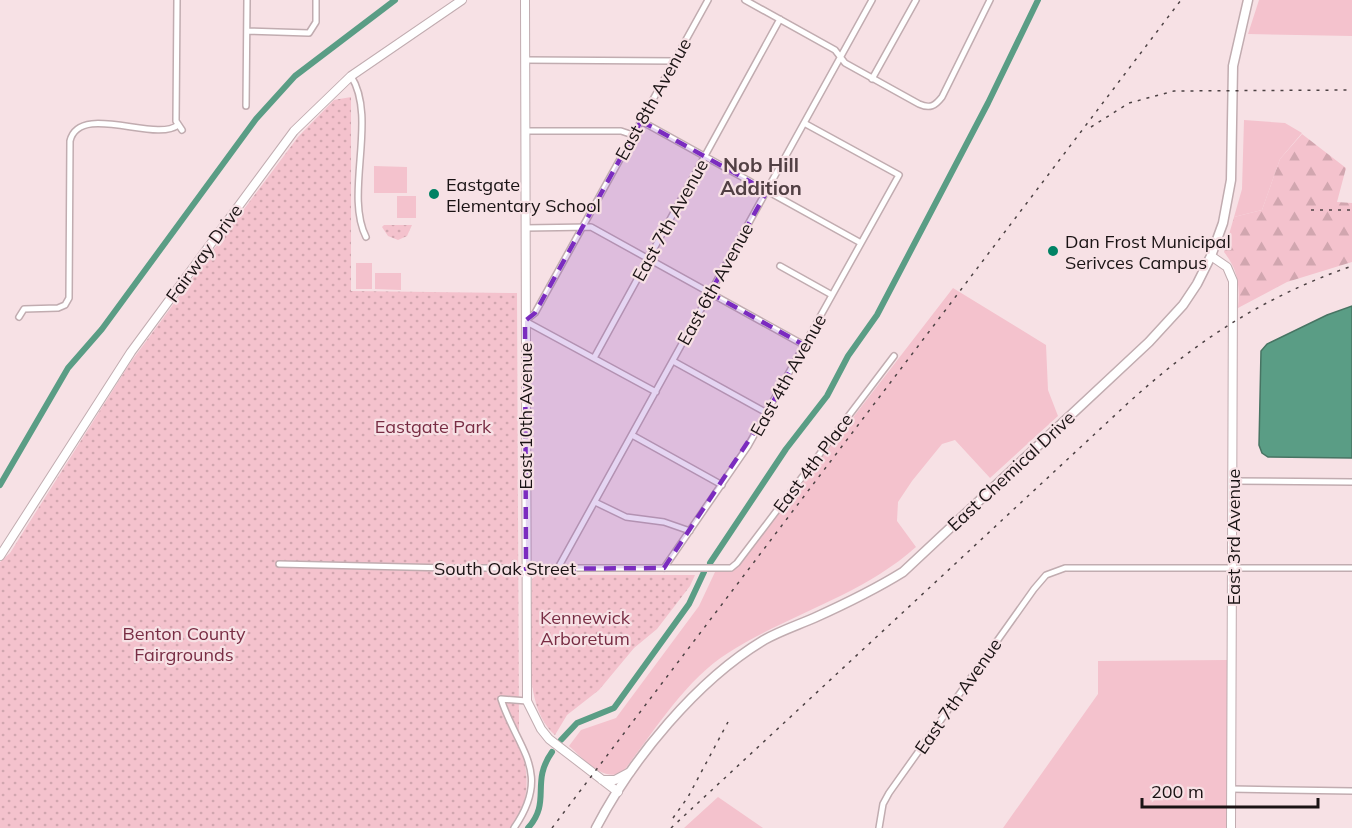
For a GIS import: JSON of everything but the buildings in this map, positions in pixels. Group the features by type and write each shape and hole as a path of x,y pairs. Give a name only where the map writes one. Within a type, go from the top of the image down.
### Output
{"main road":[{"name":"East Chemical Drive","path":"596,828 636,767 699,689 730,662 766,639 868,594 903,572 1149,342 1183,305 1211,256 1223,223 1231,180 1233,66 1248,0"}],"street":[{"path":"20,317 24,309 58,308 65,305 69,298 70,141 75,130 83,126 113,125 165,131 180,128 177,0"},
{"path":"246,106 247,0"},
{"path":"247,32 305,34 312,31 316,22 316,0"},
{"name":"Fairway Drive","path":"0,556 144,334 294,131 351,76 462,0"},
{"name":"East 10th Avenue","path":"525,0 527,701 549,739 618,792"},
{"name":"East 8th Avenue","path":"525,321 535,313 708,0"},
{"path":"745,0 835,50 845,63 872,79 919,104 932,107 942,97 990,0"},
{"name":"East 6th Avenue","path":"558,568 872,0"},
{"path":"872,79 916,0"},
{"name":"East 7th Avenue","path":"594,358 780,19"},
{"path":"525,60 675,60"},
{"path":"351,76 360,95 360,214 366,237"},
{"path":"641,121 861,243"},
{"name":"East 4th Avenue","path":"664,568 722,485 767,413 899,175 804,123"},
{"path":"525,130 621,131 633,135"},
{"path":"525,228 591,227 804,345"},
{"name":"East 3rd Avenue","path":"1211,256 1227,267 1233,281 1231,828"},
{"path":"780,266 832,295"},
{"path":"525,321 656,392"},
{"name":"East 4th Place","path":"731,568 894,356"},
{"path":"673,361 767,413"},
{"path":"632,435 722,485"},
{"path":"1233,481 1352,482"},
{"path":"595,502 626,517 664,522 690,531"},
{"name":"South Oak Street","path":"279,564 526,568 731,568"},
{"path":"1233,567 1352,568"},
{"name":"East 7th Avenue","path":"879,828 883,804 889,793 1034,589 1052,572 1065,568 1233,567"},
{"path":"514,828 520,819 530,792 530,763 501,699 527,701"},
{"path":"600,780 615,780 636,767"},
{"path":"1232,789 1352,791"}],"highlighted area":[{"path":"641,121 767,191 710,293 804,345 767,413 664,568 526,569 525,321 535,313"}],"green space":[{"path":"1259,0 1352,0 1352,36 1248,34"},
{"name":"Benton County Fairgrounds","path":"351,97 351,291 517,293 519,742 526,775 522,808 510,828 0,828 0,562 10,553 130,363 298,137 334,100"},
{"path":"1244,120 1285,123 1302,133 1280,159 1262,210 1234,217 1242,189"},
{"path":"1302,134 1346,168 1337,202 1352,203 1352,262 1287,282 1238,308 1237,278 1224,252 1234,217 1262,210 1280,159"},
{"path":"374,166 407,167 407,193 374,193"},
{"path":"397,196 416,196 416,218 397,218"},
{"path":"384,225 412,225 407,236 398,240 388,236 382,227"},
{"path":"356,263 372,263 372,289 356,289"},
{"path":"375,273 401,273 401,290 375,289"},
{"path":"953,288 1046,345 1048,390 1058,416 990,478 955,440 942,444 898,502 897,521 916,547 872,579 751,639 712,665 670,708 622,773 607,774 593,767 569,746 581,730 616,718 699,606 715,572 730,571 739,565"},
{"name":"Kennewick Arboretum","path":"536,575 695,575 690,586 657,629 634,648 599,690 567,715 555,735 544,721 536,704 532,684 530,639 532,579"},
{"path":"1227,660 1227,828 1003,828 1098,694 1098,661"},
{"path":"718,797 763,828 684,828"}],"shaded area":[{"path":"1352,306 1352,458 1268,457 1262,453 1259,445 1261,351 1267,344 1327,315"}],"waterway":[{"path":"0,485 68,368 102,329 256,119 295,76 395,0"},
{"path":"710,563 786,449 827,396 848,356 877,315 988,103 1038,0"},
{"path":"561,740 577,723 614,708 689,604 704,572"},
{"path":"528,828 539,809 542,773 552,752"}],"railway":[{"path":"552,828 1181,0"},
{"path":"1091,127 1129,103 1174,91 1352,90"},
{"path":"1311,210 1352,210"},
{"path":"671,828 1153,381 1232,323 1289,292 1352,266"},
{"path":"673,818 688,797 728,722"}],"place":[{"name":"Eastgate Elementary School","path":"434,194"},
{"name":"Dan Frost Municipal Serivces Campus","path":"1053,251"}],"district":[{"name":"Nob Hill Addition","path":"761,176"}],"park label":[{"name":"Eastgate Park","path":"433,426"}]}
